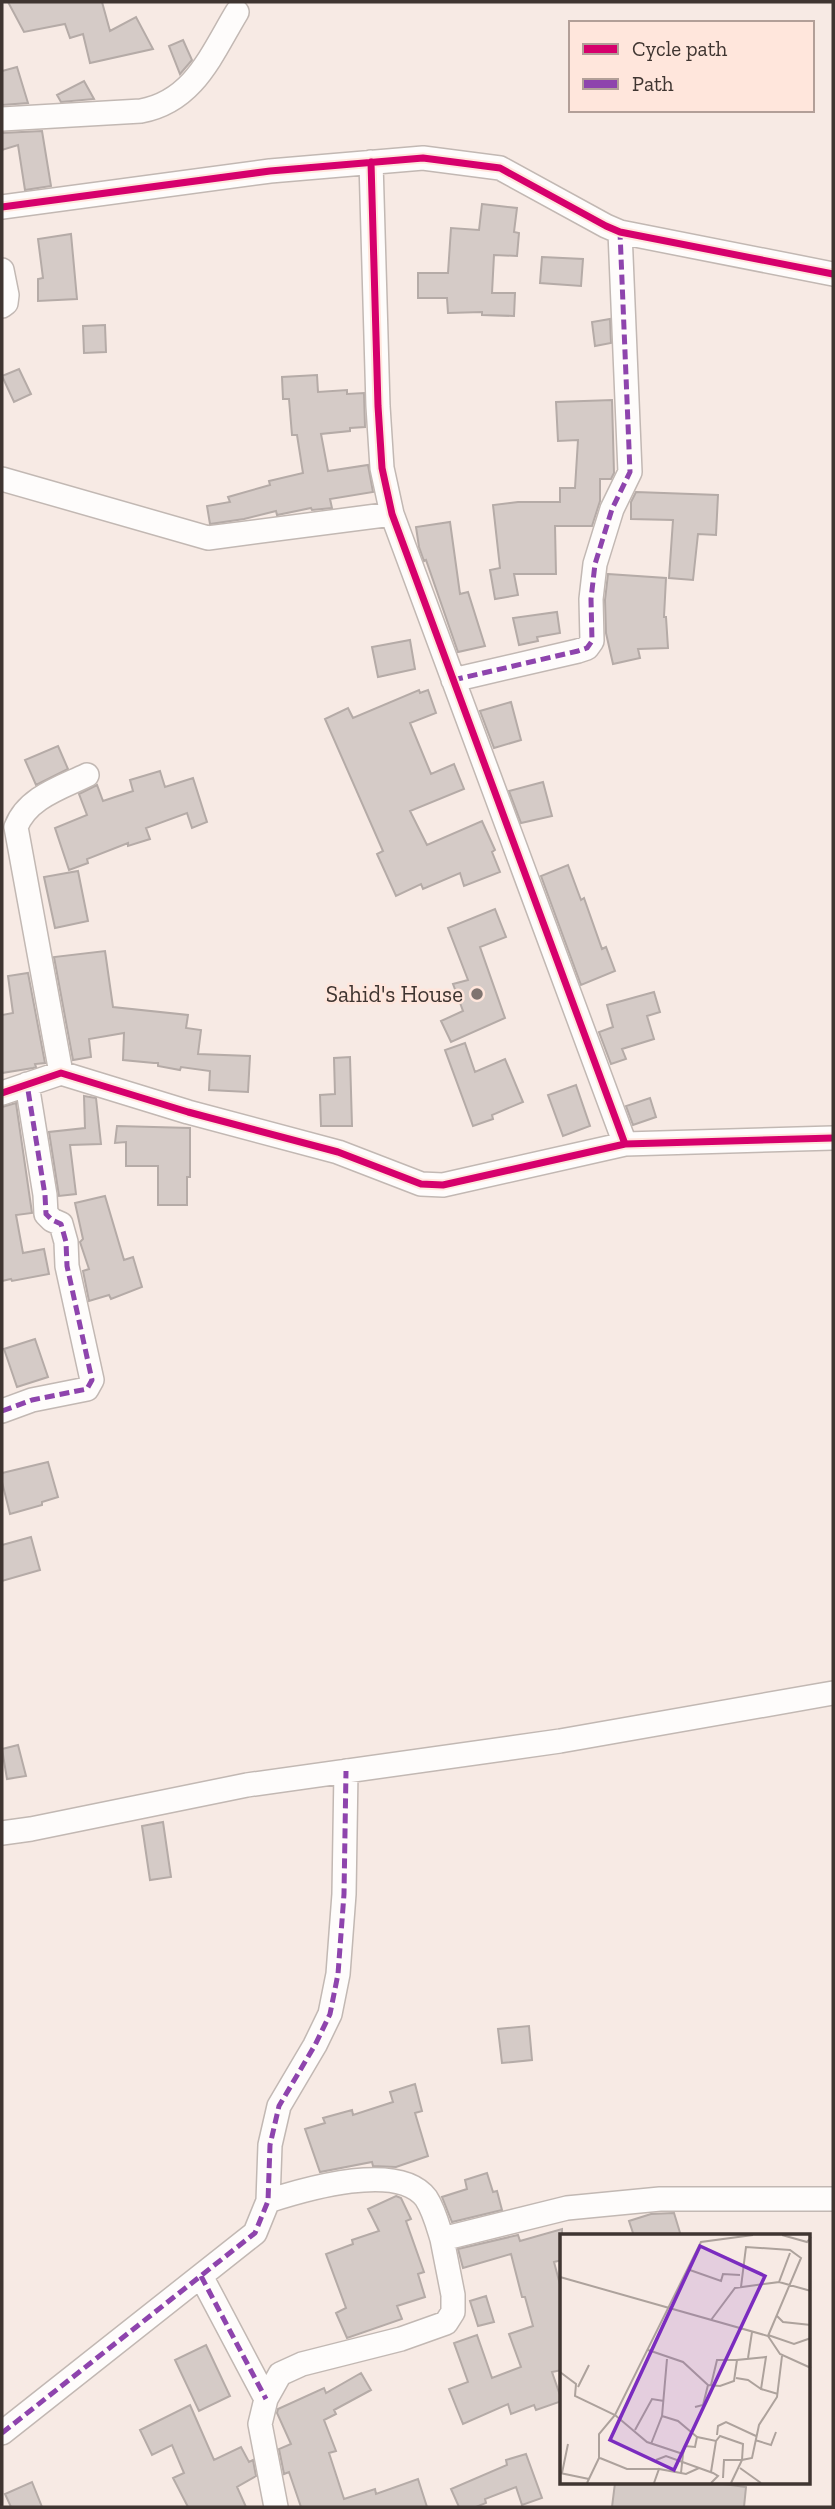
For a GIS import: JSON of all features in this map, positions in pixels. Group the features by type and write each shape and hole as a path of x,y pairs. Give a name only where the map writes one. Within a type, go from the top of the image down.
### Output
{"street":[{"path":"2,119 157,108 175,98 199,75 237,12"},
{"path":"2,207 270,171 423,158 500,168 620,232 833,274"},
{"path":"370,162 382,468 392,514 625,1144"},
{"path":"453,680 578,651 587,648 592,641 591,599 595,564 612,509 630,471 620,232"},
{"path":"2,270 7,295 6,303 2,306"},
{"path":"2,479 208,538 392,514"},
{"path":"61,1073 16,827 21,814 36,800 87,775"},
{"path":"2,1093 61,1073 188,1112 338,1152 421,1184 443,1185 625,1144 833,1138"},
{"path":"2,1411 32,1401 87,1389 92,1380 67,1266 66,1242 61,1224 46,1214 46,1195 27,1084"},
{"path":"2,1833 247,1785 560,1741 833,1693"},
{"path":"2,2433 255,2233 268,2201 270,2145 279,2106 330,2014 338,1974 344,1894 346,1772"},
{"path":"268,2201 292,2193 361,2180 393,2180 416,2189 425,2198 433,2213 442,2239 453,2295 453,2312 446,2323 401,2339 302,2364 280,2374 266,2399 260,2424 276,2507"},
{"path":"442,2239 580,2207 660,2199 833,2199"},
{"path":"201,2276 266,2399"}],"building":[{"path":"8,2 102,2 110,31 136,17 153,49 90,63 83,34 70,38 65,24 24,32"},
{"path":"183,40 192,60 180,74 169,46"},
{"path":"17,67 28,103 2,105 2,71"},
{"path":"84,81 94,99 61,102 57,95"},
{"path":"42,131 51,186 25,190 18,145 2,150 2,133"},
{"path":"482,204 517,208 514,232 519,233 517,256 494,255 492,293 515,293 514,316 482,315 482,312 448,313 447,298 418,298 418,273 448,273 451,228 479,230"},
{"path":"71,234 77,299 38,301 38,279 43,278 38,239"},
{"path":"542,257 583,259 581,286 540,283"},
{"path":"610,319 611,343 595,346 592,322"},
{"path":"105,325 106,352 84,353 83,326"},
{"path":"19,369 31,394 14,402 2,376"},
{"path":"317,375 318,392 347,390 347,394 364,393 365,427 321,434 328,471 368,465 373,492 330,499 332,508 311,508 277,515 276,511 210,524 207,506 230,502 228,497 270,485 269,481 303,473 297,435 292,435 289,399 283,399 282,377"},
{"path":"612,400 614,473 611,479 600,479 600,501 592,526 555,526 556,574 514,574 518,595 495,599 490,570 500,568 493,505 560,502 560,488 575,488 578,440 558,441 556,402"},
{"path":"636,492 718,495 716,535 698,534 693,580 669,578 673,520 631,519 631,502"},
{"path":"450,522 460,594 468,592 485,646 458,652 419,547 416,527"},
{"path":"608,574 666,578 664,617 668,648 638,649 640,658 613,664 606,633 605,600"},
{"path":"557,612 560,633 537,637 538,641 519,645 513,618"},
{"path":"410,640 415,669 378,677 372,647"},
{"path":"419,690 420,693 428,690 436,713 410,723 431,774 454,764 464,789 410,811 427,845 482,821 495,850 492,852 500,872 464,886 460,873 423,889 421,884 396,896 377,854 383,851 325,719 348,708 353,718"},
{"path":"511,702 521,740 494,748 480,711"},
{"path":"58,746 68,769 36,785 25,760"},
{"path":"160,771 165,787 193,778 207,822 192,828 187,813 146,828 150,839 128,846 128,843 87,859 88,863 69,870 55,828 87,815 79,794 97,785 103,801 133,791 130,780"},
{"path":"543,782 552,816 521,823 509,791"},
{"path":"568,865 581,900 584,898 602,949 606,947 615,971 581,985 541,876"},
{"path":"78,871 88,921 55,928 44,877"},
{"path":"495,909 506,937 480,947 505,1018 451,1042 441,1021 463,1011 453,984 468,980 448,928"},
{"path":"105,951 113,1007 188,1015 186,1028 201,1030 198,1054 250,1056 248,1092 209,1090 210,1071 181,1067 180,1070 158,1066 158,1063 123,1060 124,1033 89,1039 91,1057 73,1060 54,957"},
{"path":"28,973 45,1063 35,1064 36,1067 33,1068 2,1073 2,1015 13,1013 8,976"},
{"path":"654,992 660,1012 647,1016 654,1039 622,1049 626,1059 611,1064 599,1032 613,1027 607,1005"},
{"path":"465,1043 475,1072 505,1059 523,1102 492,1115 493,1119 473,1126 445,1050"},
{"path":"350,1057 352,1126 321,1126 320,1095 335,1094 334,1058"},
{"path":"576,1085 590,1126 563,1136 548,1095"},
{"path":"84,1096 96,1098 101,1144 70,1145 76,1194 59,1196 49,1132 85,1128"},
{"path":"650,1098 656,1117 633,1125 626,1106"},
{"path":"16,1103 32,1213 16,1215 23,1253 44,1249 49,1274 2,1281 2,1107"},
{"path":"117,1126 190,1128 187,1205 158,1205 158,1166 126,1166 126,1142 115,1143"},
{"path":"105,1196 124,1260 133,1257 142,1287 111,1299 109,1295 89,1301 83,1271 89,1269 80,1242 83,1239 75,1203"},
{"path":"35,1339 48,1377 17,1387 4,1349"},
{"path":"48,1462 58,1497 42,1502 42,1505 10,1514 2,1473"},
{"path":"31,1537 40,1570 2,1581 2,1545"},
{"path":"18,1745 26,1776 7,1779 2,1749"},
{"path":"163,1822 171,1877 150,1880 142,1826"},
{"path":"529,2026 532,2060 502,2063 498,2029"},
{"path":"415,2084 422,2111 415,2113 428,2156 396,2167 373,2166 372,2162 320,2172 305,2129 325,2123 323,2118 352,2110 353,2115 393,2102 390,2092"},
{"path":"487,2173 493,2192 497,2191 502,2210 452,2222 442,2197 467,2189 465,2180"},
{"path":"396,2196 401,2198 411,2219 406,2221 424,2272 418,2274 425,2297 397,2306 402,2319 347,2338 336,2313 346,2308 326,2254 353,2244 352,2240 379,2231 368,2209"},
{"path":"674,2213 680,2234 633,2234 629,2221 651,2214"},
{"path":"562,2229 560,2260 554,2262 560,2284 560,2370 552,2372 560,2402 536,2410 534,2405 511,2414 508,2404 463,2424 449,2389 468,2382 454,2343 477,2335 492,2378 521,2367 509,2334 533,2326 511,2254 463,2268 458,2249 518,2235 520,2241"},
{"path":"486,2296 494,2322 478,2326 470,2301"},
{"path":"206,2345 230,2396 199,2411 175,2360"},
{"path":"361,2373 371,2390 334,2410 336,2414 324,2420 336,2451 329,2453 344,2499 375,2489 376,2494 418,2479 427,2507 301,2507 289,2472 284,2474 279,2449 291,2444 277,2413 278,2409 324,2388 326,2393"},
{"path":"190,2405 214,2460 241,2447 249,2462 253,2460 256,2476 237,2487 246,2507 188,2507 173,2478 184,2473 172,2445 152,2455 140,2430"},
{"path":"526,2454 542,2498 522,2505 516,2487 485,2499 486,2503 476,2507 459,2507 451,2489 507,2465 506,2460"},
{"path":"32,2482 42,2507 11,2507 5,2494"},
{"path":"615,2484 723,2484 746,2487 744,2507 612,2507"}],"marked path":[{"path":"453,680 578,651 587,648 592,641 591,599 595,564 612,509 630,472 620,232"},
{"path":"2,1411 32,1400 87,1389 92,1380 67,1266 66,1242 61,1224 46,1214 27,1084"},
{"path":"2,2433 255,2233 268,2201 270,2145 279,2106 330,2014 338,1974 344,1894 346,1771"},
{"path":"201,2276 266,2399"}],"cycle path":[{"path":"2,207 270,171 423,158 500,168 620,232 833,274"},
{"path":"371,162 378,406 382,468 392,514 625,1144"},
{"path":"2,1093 61,1073 188,1112 338,1152 421,1184 443,1185 625,1144 833,1138"}],"place":[{"name":"Sahid's House","path":"477,994"}]}
